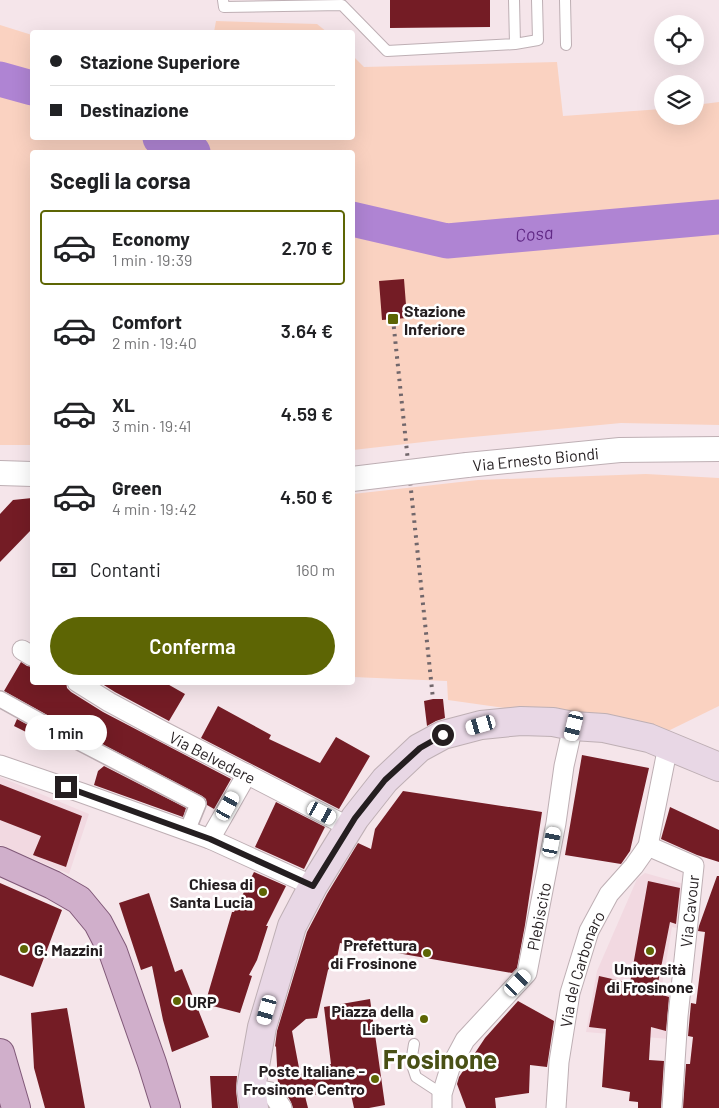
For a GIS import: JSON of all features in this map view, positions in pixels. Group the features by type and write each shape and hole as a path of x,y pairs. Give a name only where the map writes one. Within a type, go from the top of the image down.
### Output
{"main road":[{"path":"253,1098 262,1026 292,926 313,886 355,818 385,780 420,748 443,735 481,725 521,721 553,722 574,726 604,728 649,738 719,767"},
{"path":"0,861 54,885 79,900 98,923 113,952 166,1108"},
{"path":"0,1053 16,1108"}],"street":[{"name":"Via Ernesto Biondi","path":"355,479 467,465 620,450 719,449"},
{"path":"0,473 30,474"},
{"name":"Via Belvedere","path":"83,685 152,726 349,827"},
{"path":"0,699 198,804 187,831"},
{"name":"Plebiscito","path":"442,1101 450,1068 465,1040 527,973 556,823 564,766 574,726"},
{"path":"648,846 668,746"},
{"path":"0,765 210,839 313,886"},
{"path":"210,839 247,774"},
{"name":"Via del Carbonaro","path":"556,1108 559,1062 570,993 589,931 609,894 634,866 648,846"},
{"name":"Via Cavour","path":"648,846 694,866 678,1016 672,1108"},
{"path":"253,1098 271,1092 282,1108"}],"lane":[{"path":"223,0 224,7 342,5 387,51 515,44 538,40 537,0"},
{"path":"514,0 515,44"},
{"path":"565,0 566,45"},
{"path":"414,1044 411,1062 416,1077 442,1101"}],"shaded area":[{"path":"216,21 317,24 324,30 214,30"},
{"path":"0,25 30,34 30,140 355,140 355,58 364,67 557,62 563,116 654,110 654,125 704,125 704,104 719,102 719,425 621,423 355,450 355,150 30,150 30,445 0,445"},
{"path":"646,474 719,478 719,706 668,731 448,700 447,681 355,677 355,494 478,480"},
{"path":"0,777 89,814 69,874 0,845"},
{"name":"Università di Frosinone","path":"645,873 684,884 682,929 672,927 661,992 673,995 669,1039 586,1032 597,971 637,879"}],"building":[{"path":"390,0 490,0 490,27 390,28"},
{"name":"Stazione Inferiore","path":"404,279 407,318 382,320 379,281"},
{"path":"30,498 30,531 0,562 0,514 13,500"},
{"path":"21,662 30,667 30,685 66,685 71,692 103,712 231,779 214,809 207,805 206,799 202,796 4,691"},
{"path":"104,685 169,685 185,694 169,721"},
{"path":"443,699 445,718 427,726 424,701"},
{"path":"218,706 271,735 269,739 320,763 336,737 370,756 339,809 201,738"},
{"path":"17,719 39,731 36,737 14,726"},
{"path":"582,755 649,768 630,851 621,864 565,855"},
{"path":"104,766 186,808 183,817 94,785 98,771"},
{"path":"0,784 82,816 66,867 33,855 41,836 0,820"},
{"path":"403,791 542,812 517,968 512,973 340,943 337,958 328,970 317,1018 306,1019 292,1031 300,1073 331,1064 324,1007 370,999 385,1105 354,1108 350,1090 305,1096 308,1108 293,1108 284,1090 278,1084 275,1047 277,1031 307,932 327,894 358,843 371,849 375,829"},
{"path":"276,802 325,827 304,869 255,847"},
{"path":"670,807 719,830 719,862 697,855 661,839"},
{"path":"254,872 286,886 266,926 268,926 257,960 249,975 252,976 240,1013 205,1004 232,912 234,912"},
{"path":"717,876 719,876 719,1108 683,1108 686,1064 690,1064 693,1037 688,1036 691,1003 696,1004 705,932 698,931"},
{"name":"Università di Frosinone","path":"648,881 680,888 676,924 670,922 656,993 669,997 666,1031 651,1027 649,1060 664,1061 661,1108 638,1108 638,1102 629,1101 630,1092 602,1087 606,1029 589,1027 599,976 630,983"},
{"name":"G. Mazzini","path":"0,883 62,910 33,987 0,975"},
{"path":"149,893 175,972 182,969 209,1037 172,1052 163,1020 152,966 141,970 119,903"},
{"path":"518,1001 554,1021 547,1067 530,1065 529,1093 495,1098 496,1108 466,1108 457,1084 459,1077 485,1038"},
{"path":"67,1008 85,1108 45,1108 34,1068 31,1013"},
{"path":"210,1076 237,1076 238,1108 212,1108"}],"waterway":[{"name":"Cosa","path":"0,79 30,87"},
{"name":"Cosa","path":"165,140 188,150"},
{"name":"Cosa","path":"355,220 447,241 719,217"}],"railway":[{"path":"393,319 433,699"}],"place":[{"name":"Stazione Inferiore","path":"393,319"},
{"name":"Chiesa di Santa Lucia","path":"263,892"},
{"name":"G. Mazzini","path":"24,949"},
{"name":"Università di Frosinone","path":"650,951"},
{"name":"Prefettura di Frosinone","path":"427,953"},
{"name":"URP","path":"177,1001"},
{"name":"Piazza della Libertà","path":"424,1019"},
{"name":"Poste Italiane - Frosinone Centro","path":"375,1079"}],"district":[{"name":"Frosinone","path":"440,1058"}],"route":[{"path":"66,787 210,839 313,886 355,818 385,780 420,748 443,735"}]}
